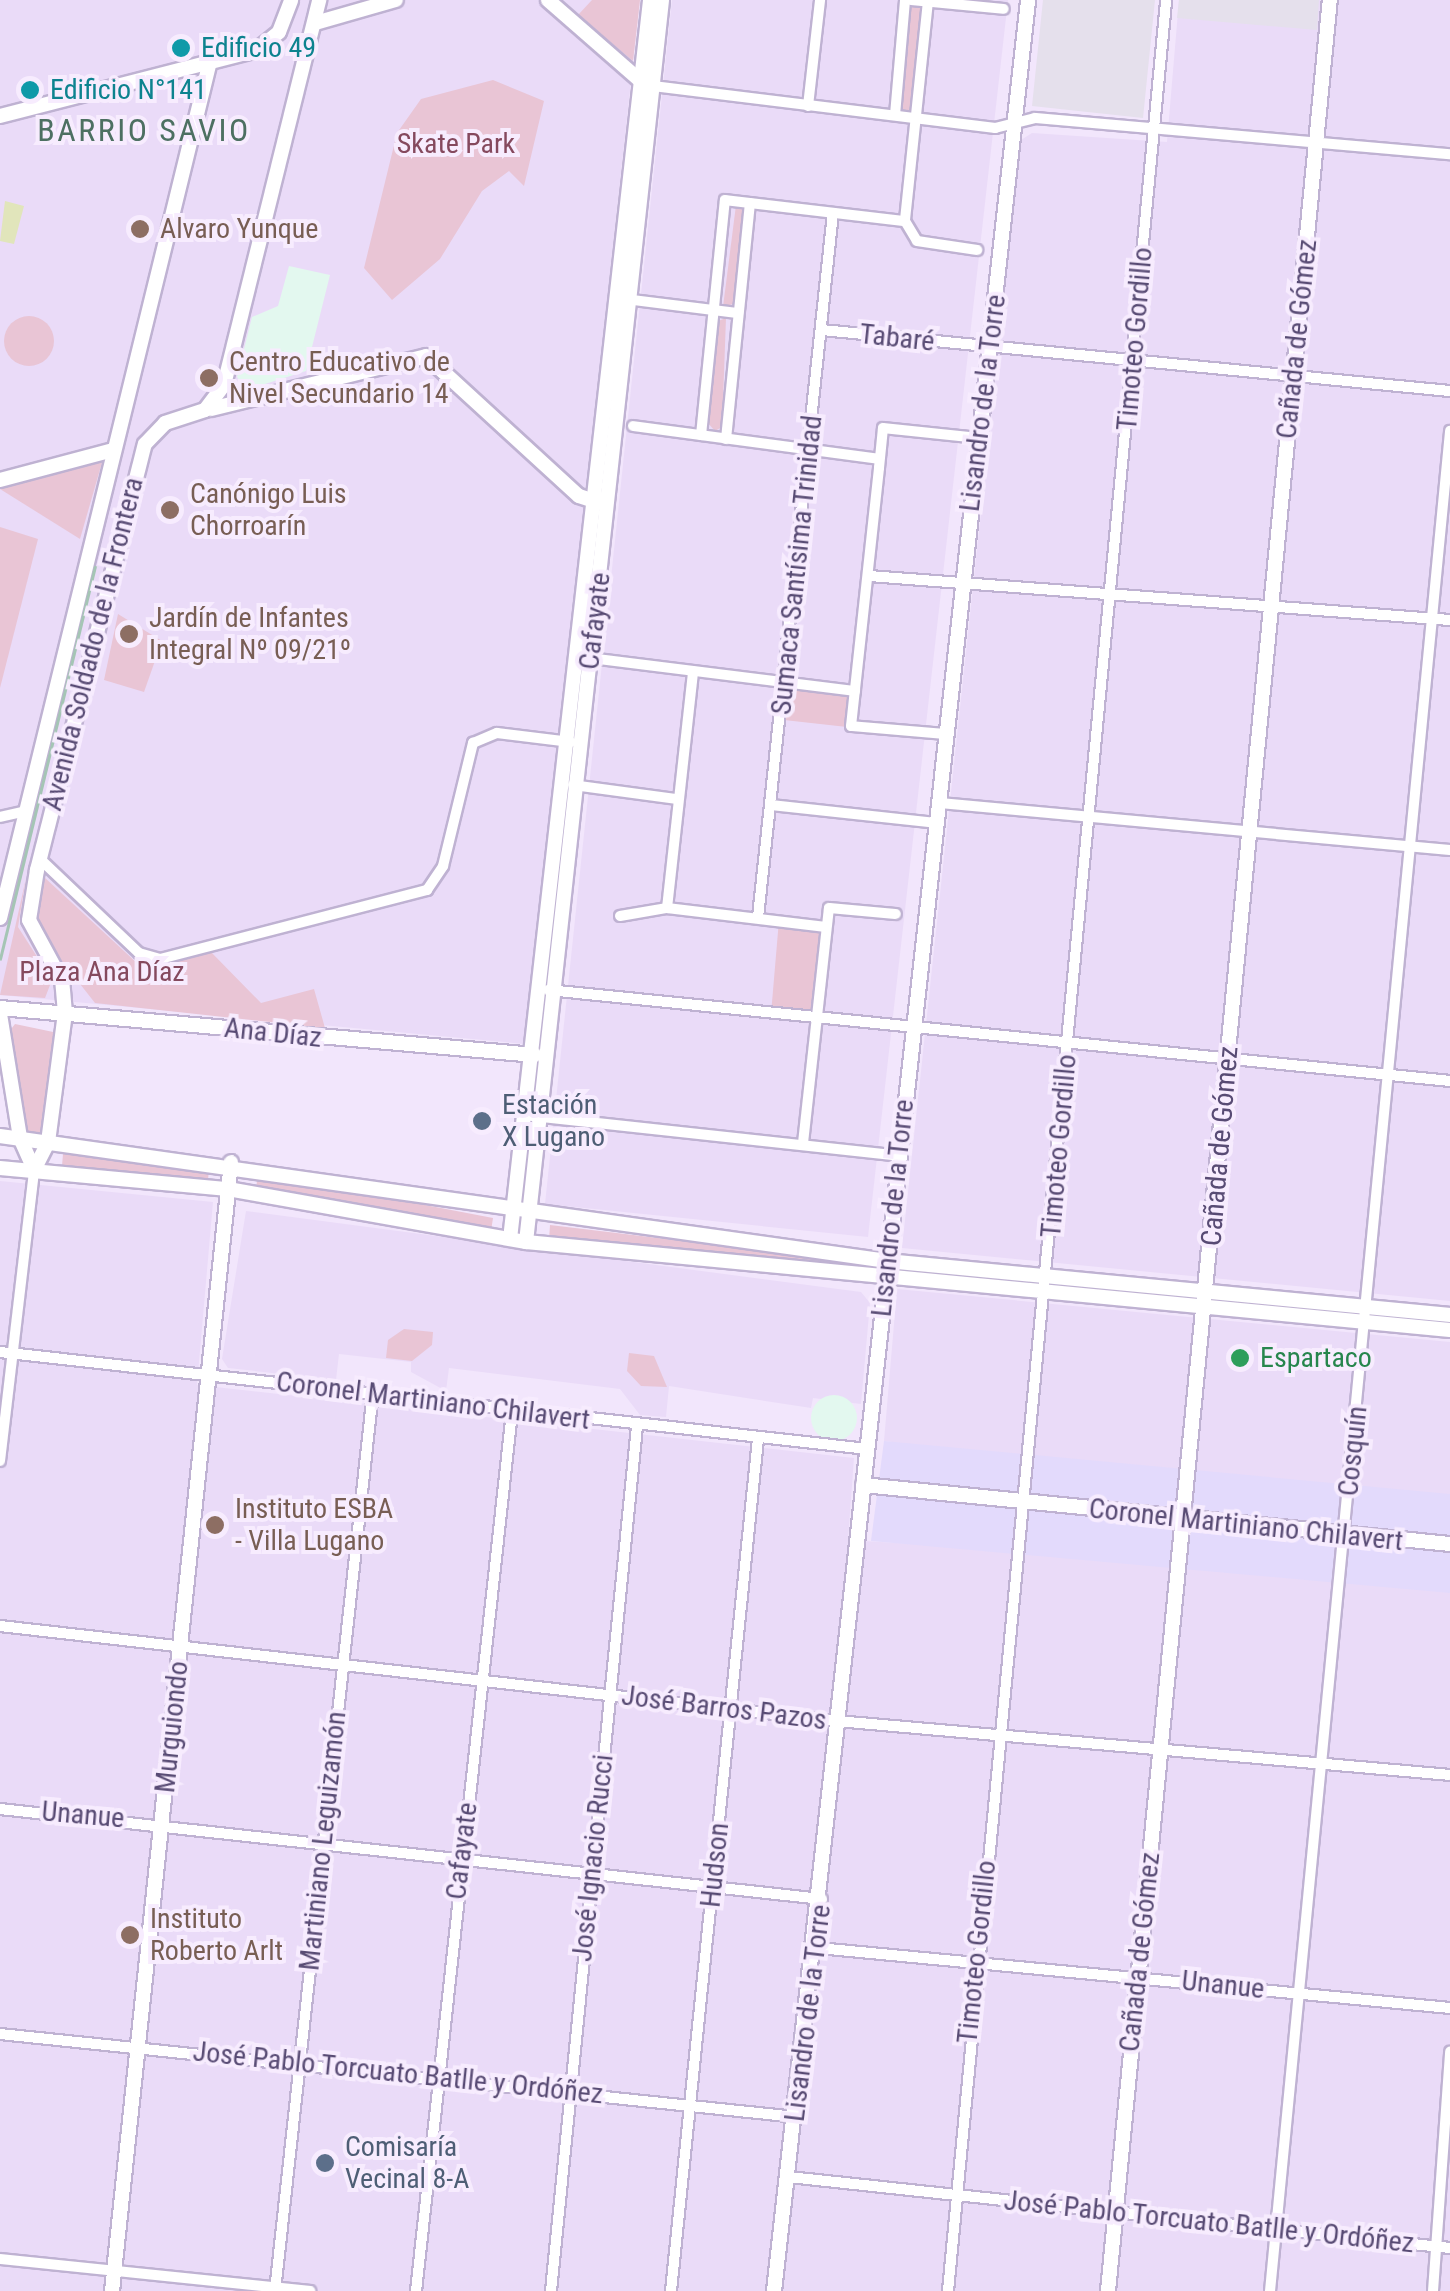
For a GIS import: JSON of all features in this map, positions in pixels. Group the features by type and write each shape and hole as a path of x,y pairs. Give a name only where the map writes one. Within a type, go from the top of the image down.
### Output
{"street":[{"path":"0,116 209,65 279,32 291,0 302,11 318,3"},
{"path":"315,23 396,0"},
{"path":"548,0 645,85 918,118 1013,125 1035,118 1152,125 1316,144 1450,154"},
{"name":"Cafayate","path":"526,1242 521,1213 532,1116 546,1056 545,989 564,742 634,300 650,0"},
{"name":"Cafayate","path":"532,1116 530,1055 545,989 576,785 590,658 617,298 645,85 662,0"},
{"path":"808,106 820,0"},
{"path":"895,116 908,0 1004,9"},
{"name":"Lisandro de la Torre","path":"774,2291 818,1948 866,1449 1028,0"},
{"name":"Timoteo Gordillo","path":"948,2291 974,1961 1046,1284 1166,0"},
{"name":"Cañada de Gómez","path":"1108,2291 1330,0"},
{"path":"928,1 905,220 918,241 977,250"},
{"path":"205,410 230,364 318,3"},
{"name":"Avenida Soldado de la Frontera","path":"0,918 209,65"},
{"path":"702,435 725,200 905,220"},
{"path":"726,439 750,203"},
{"name":"Sumaca Santísima Trinidad","path":"758,917 833,213"},
{"path":"617,298 738,313"},
{"name":"Tabaré","path":"822,330 1450,391"},
{"name":"Avenida Soldado de la Frontera","path":"34,1170 48,1142 65,1013 62,980 29,920 39,864 121,529 136,472 155,429 205,410 426,356 601,503"},
{"path":"633,426 880,459"},
{"path":"946,734 851,726 883,428 978,438"},
{"name":"Cosquín","path":"1270,2291 1450,431"},
{"path":"0,480 112,456 126,458 136,472"},
{"path":"94,522 106,537 121,529"},
{"path":"868,576 1112,589 1450,620"},
{"path":"590,658 855,691"},
{"path":"667,908 693,671"},
{"path":"12,863 39,864 139,953 160,958 427,890 443,866 472,742 496,733 580,744"},
{"path":"560,784 676,799"},
{"path":"940,802 1450,850"},
{"path":"771,805 938,822"},
{"path":"0,817 24,811"},
{"path":"620,916 667,908 826,927"},
{"path":"803,1143 829,908 896,914"},
{"path":"545,989 912,1031 1450,1081"},
{"path":"0,1011 20,1138 34,1170 0,1461"},
{"name":"Ana Díaz","path":"0,1011 65,1013 546,1056"},
{"path":"532,1116 899,1156"},
{"path":"0,1136 231,1162 521,1213 886,1268"},
{"name":"Murguiondo","path":"112,2291 134,2046 162,1822 231,1162"},
{"path":"0,1168 228,1189 526,1242 886,1268 1046,1284 1204,1307 1450,1315"},
{"name":"Cafayate","path":"510,1239 521,1213"},
{"path":"1046,1284 1206,1290 1450,1330"},
{"name":"Coronel Martiniano Chilavert","path":"0,1352 866,1449"},
{"name":"Martiniano Leguizamón","path":"275,2289 373,1392"},
{"name":"Cafayate","path":"416,2291 433,2078 512,1410"},
{"name":"José Ignacio Rucci","path":"551,2291 637,1426"},
{"name":"Hudson","path":"671,2291 758,1439"},
{"name":"Coronel Martiniano Chilavert","path":"863,1486 1024,1505 1182,1514 1345,1536 1450,1544"},
{"name":"José Barros Pazos","path":"0,1626 180,1642 343,1665 838,1721 1000,1732 1450,1775"},
{"name":"Unanue","path":"0,1809 162,1822 592,1873 712,1882 822,1900"},
{"name":"Unanue","path":"818,1948 1450,2008"},
{"name":"José Pablo Torcuato Batlle y Ordóñez","path":"0,2034 570,2090 796,2117"},
{"path":"1432,2291 1450,2052"},
{"name":"José Pablo Torcuato Batlle y Ordóñez","path":"789,2177 1450,2248"},
{"path":"0,2259 310,2291"}],"shaded area":[{"path":"0,0 640,0 525,1044 0,995"},
{"path":"672,0 1008,0 868,1237 545,1204"},
{"path":"1043,0 1155,0 1143,118 1032,106"},
{"path":"1179,0 1450,0 1450,1301 902,1248 1021,140 1032,133 1167,142"},
{"path":"1179,0 1319,0 1317,30 1177,18"},
{"path":"5,201 24,206 14,244 0,241"},
{"path":"289,266 330,275 306,371 246,390 237,377 252,317 278,306"},
{"path":"0,1181 213,1202 197,1385 854,1458 848,1540 1450,1577 1450,2291 0,2291"},
{"path":"246,1211 861,1292 870,1303 861,1404 813,1398 811,1408 669,1386 666,1417 640,1415 620,1389 449,1368 446,1391 411,1372 411,1362 339,1354 336,1380 228,1368 222,1359"},
{"path":"897,1289 1450,1342 1450,1515 884,1441"},
{"path":"834,1395 850,1402 857,1418 850,1434 834,1441 818,1434 811,1418 818,1402"},
{"path":"884,1441 1450,1494 1450,1593 871,1541"}],"green space":[{"path":"592,0 640,0 633,61 578,15"},
{"path":"905,0 928,1 918,118 895,115"},
{"name":"Skate Park","path":"493,80 544,101 524,186 509,171 482,191 440,259 392,300 364,268 397,133 421,99"},
{"path":"736,205 746,211 733,304 723,307"},
{"path":"29,316 46,324 54,341 46,358 29,366 12,358 4,341 12,324"},
{"path":"726,318 722,427 715,431 707,422 718,321"},
{"path":"103,459 80,539 0,489"},
{"path":"0,527 38,539 0,688"},
{"path":"118,614 162,641 144,692 104,680"},
{"path":"786,688 848,695 847,727 784,720"},
{"name":"Plaza Ana Díaz","path":"44,877 138,964 211,952 261,1003 314,989 325,1028 95,1003 36,928"},
{"path":"26,878 18,927 52,980 45,998 0,995"},
{"path":"779,920 826,927 818,1020 771,1014"},
{"path":"15,1024 58,1033 41,1134 24,1131 8,1033"},
{"path":"63,1154 209,1167 208,1181 62,1166"},
{"path":"258,1173 493,1218 491,1231 256,1189"},
{"path":"550,1225 866,1263 866,1273 549,1240"},
{"path":"404,1329 433,1332 432,1345 412,1361 386,1358 388,1340"},
{"path":"629,1353 654,1356 667,1387 641,1386 627,1371"}],"tram line":[{"path":"0,959 95,567"}],"place":[{"name":"Edificio 49","path":"181,48"},
{"name":"Edificio N°141","path":"30,90"},
{"name":"Alvaro Yunque","path":"140,229"},
{"name":"Centro Educativo de Nivel Secundario 14","path":"209,378"},
{"name":"Canónigo Luis Chorroarín","path":"170,510"},
{"name":"Jardín de Infantes Integral Nº 09/21º","path":"129,634"},
{"name":"Estación X Lugano","path":"482,1121"},
{"name":"Espartaco","path":"1240,1358"},
{"name":"Instituto ESBA - Villa Lugano","path":"215,1525"},
{"name":"Instituto Roberto Arlt","path":"130,1935"},
{"name":"Comisaría Vecinal 8-A","path":"325,2163"}],"district":[{"name":"BARRIO SAVIO","path":"144,130"}]}
